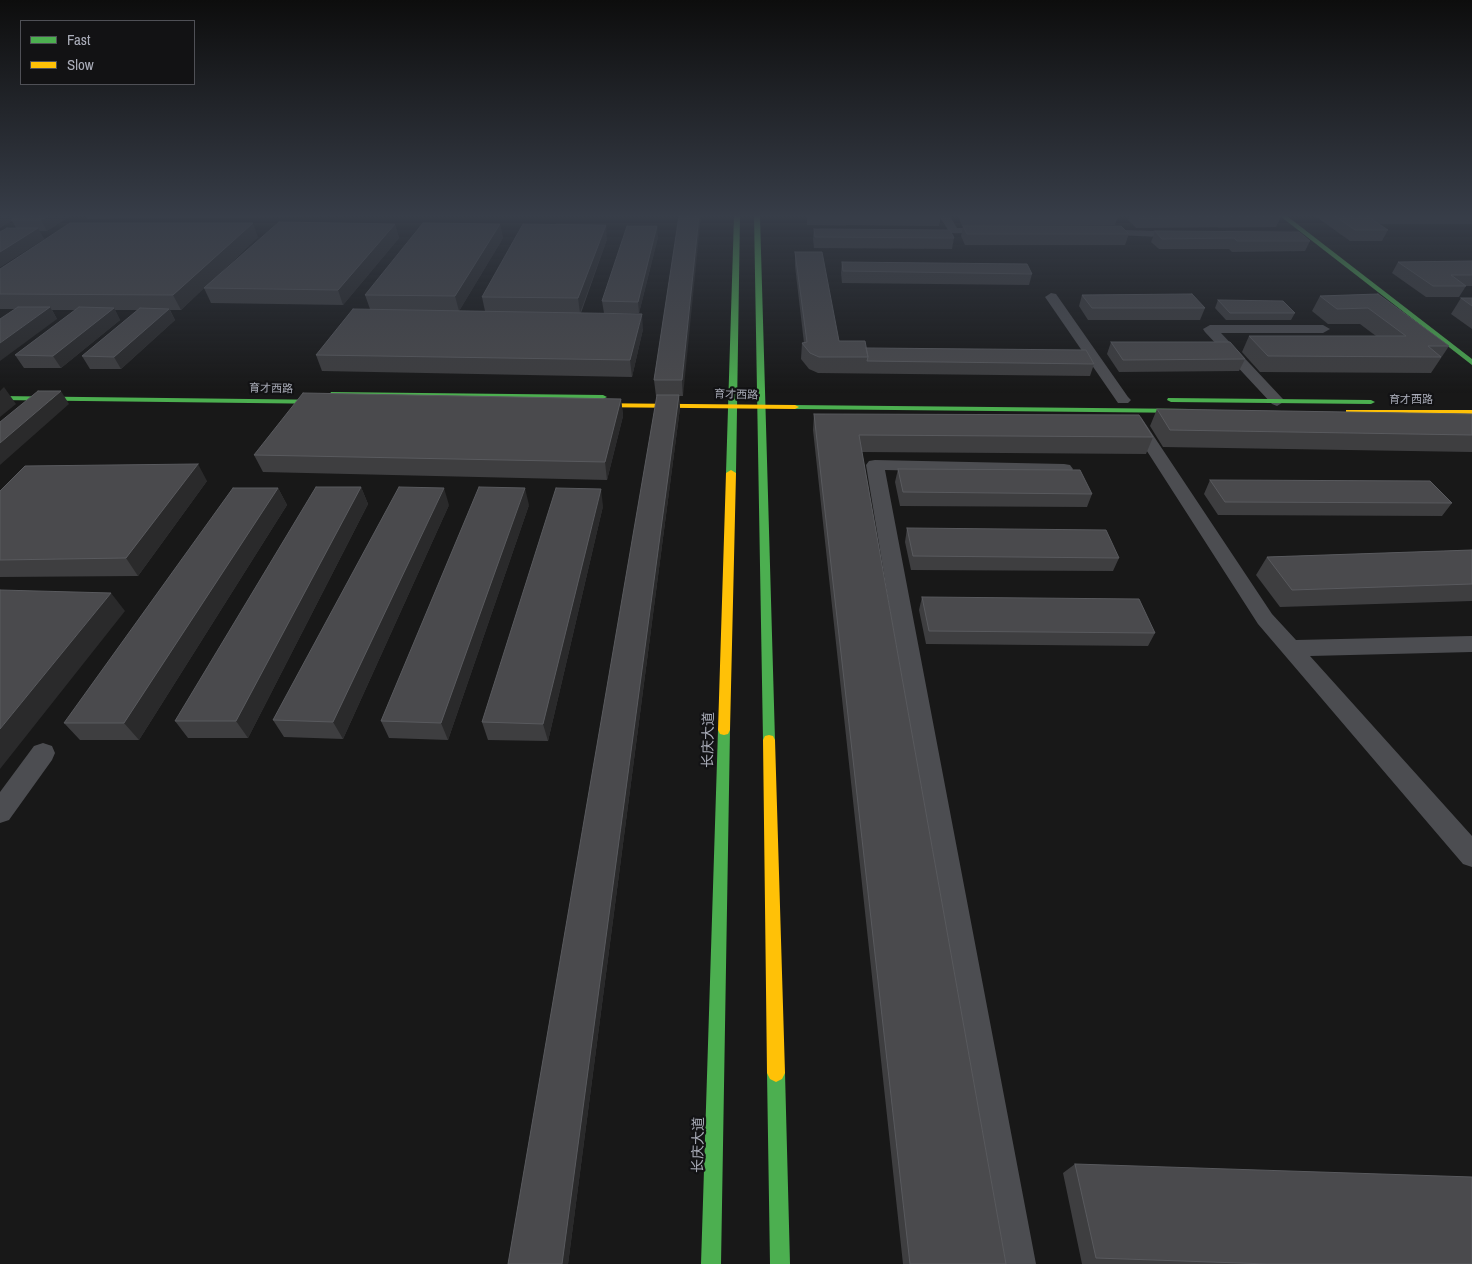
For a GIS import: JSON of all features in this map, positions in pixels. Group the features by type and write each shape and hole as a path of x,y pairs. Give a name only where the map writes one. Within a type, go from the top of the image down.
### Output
{"main road":[{"name":"长庆大道","path":"711,1264 735,275"},
{"path":"758,275 780,1264"},
{"path":"1359,275 1472,363"},
{"path":"1368,275 1472,355"},
{"name":"育才西路","path":"0,390 732,403"},
{"name":"育才西路","path":"0,398 1126,405 1472,413"},
{"name":"育才西路","path":"1126,405 1277,401 1472,402"}],"street":[{"path":"1051,297 1126,405 1265,619 1472,855"},
{"path":"1277,401 1210,329 1323,328"},
{"path":"1017,1264 874,465 1064,469"},
{"path":"1291,648 1472,644"},
{"path":"0,812 43,753"}],"building":[{"path":"0,275 195,275 173,295 0,294"},
{"path":"219,275 351,275 338,290 204,288"},
{"path":"381,275 468,275 455,296 365,295"},
{"path":"494,275 587,275 578,298 482,297"},
{"path":"611,275 645,275 638,302 602,301"},
{"path":"670,275 693,275 682,380 654,380"},
{"path":"798,275 826,275 839,341 865,341 868,357 819,357 810,353 802,343 807,342"},
{"path":"1417,275 1472,275 1451,275 1466,286 1433,286"},
{"path":"1192,294 1205,308 1092,308 1082,295"},
{"path":"1378,294 1449,346 1428,346 1441,357 1268,356 1249,336 1406,336 1368,308 1337,309 1320,296"},
{"path":"1461,298 1472,298 1472,306"},
{"path":"1218,300 1283,301 1295,313 1230,313"},
{"path":"18,307 50,307 0,343 0,319"},
{"path":"79,307 114,308 53,356 15,355"},
{"path":"140,308 169,309 114,357 82,356"},
{"path":"353,309 642,314 630,360 316,355"},
{"path":"1111,342 1230,342 1245,359 1123,360"},
{"path":"866,348 1086,350 1094,364 867,361"},
{"path":"38,391 61,391 0,443 0,422"},
{"path":"303,393 621,399 605,462 254,455"},
{"path":"657,395 679,395 562,1264 508,1264"},
{"path":"1157,409 1472,414 1472,435 1170,430"},
{"path":"814,414 1139,415 1153,437 859,435 1006,1264 910,1264"},
{"path":"198,464 126,558 0,560 0,491 25,466"},
{"path":"898,469 1080,470 1092,494 903,492"},
{"path":"1210,480 1430,481 1452,503 1225,502"},
{"path":"316,487 361,487 236,721 175,721"},
{"path":"399,487 444,488 333,722 273,720"},
{"path":"479,487 525,488 441,723 381,721"},
{"path":"233,488 278,488 124,723 64,723"},
{"path":"556,488 601,489 543,724 482,722"},
{"path":"907,528 1106,530 1119,558 913,556"},
{"path":"1472,550 1472,584 1292,590 1267,557"},
{"path":"0,590 111,593 0,729"},
{"path":"922,597 1139,599 1155,633 929,631"},
{"path":"1075,1164 1472,1177 1472,1264 1268,1264 1096,1258"}],"traffic: fast":[{"path":"731,473 736,275"},
{"path":"758,275 769,740"},
{"path":"1359,275 1472,363"},
{"path":"334,394 603,397"},
{"path":"0,398 333,402"},
{"path":"1171,400 1371,402"},
{"path":"795,407 1193,411"},
{"path":"711,1264 724,730"},
{"path":"776,1073 780,1264"}],"traffic: slow":[{"path":"584,405 795,407"},
{"path":"1349,412 1472,413"},
{"path":"724,730 731,473"},
{"path":"769,740 776,1073"}]}
